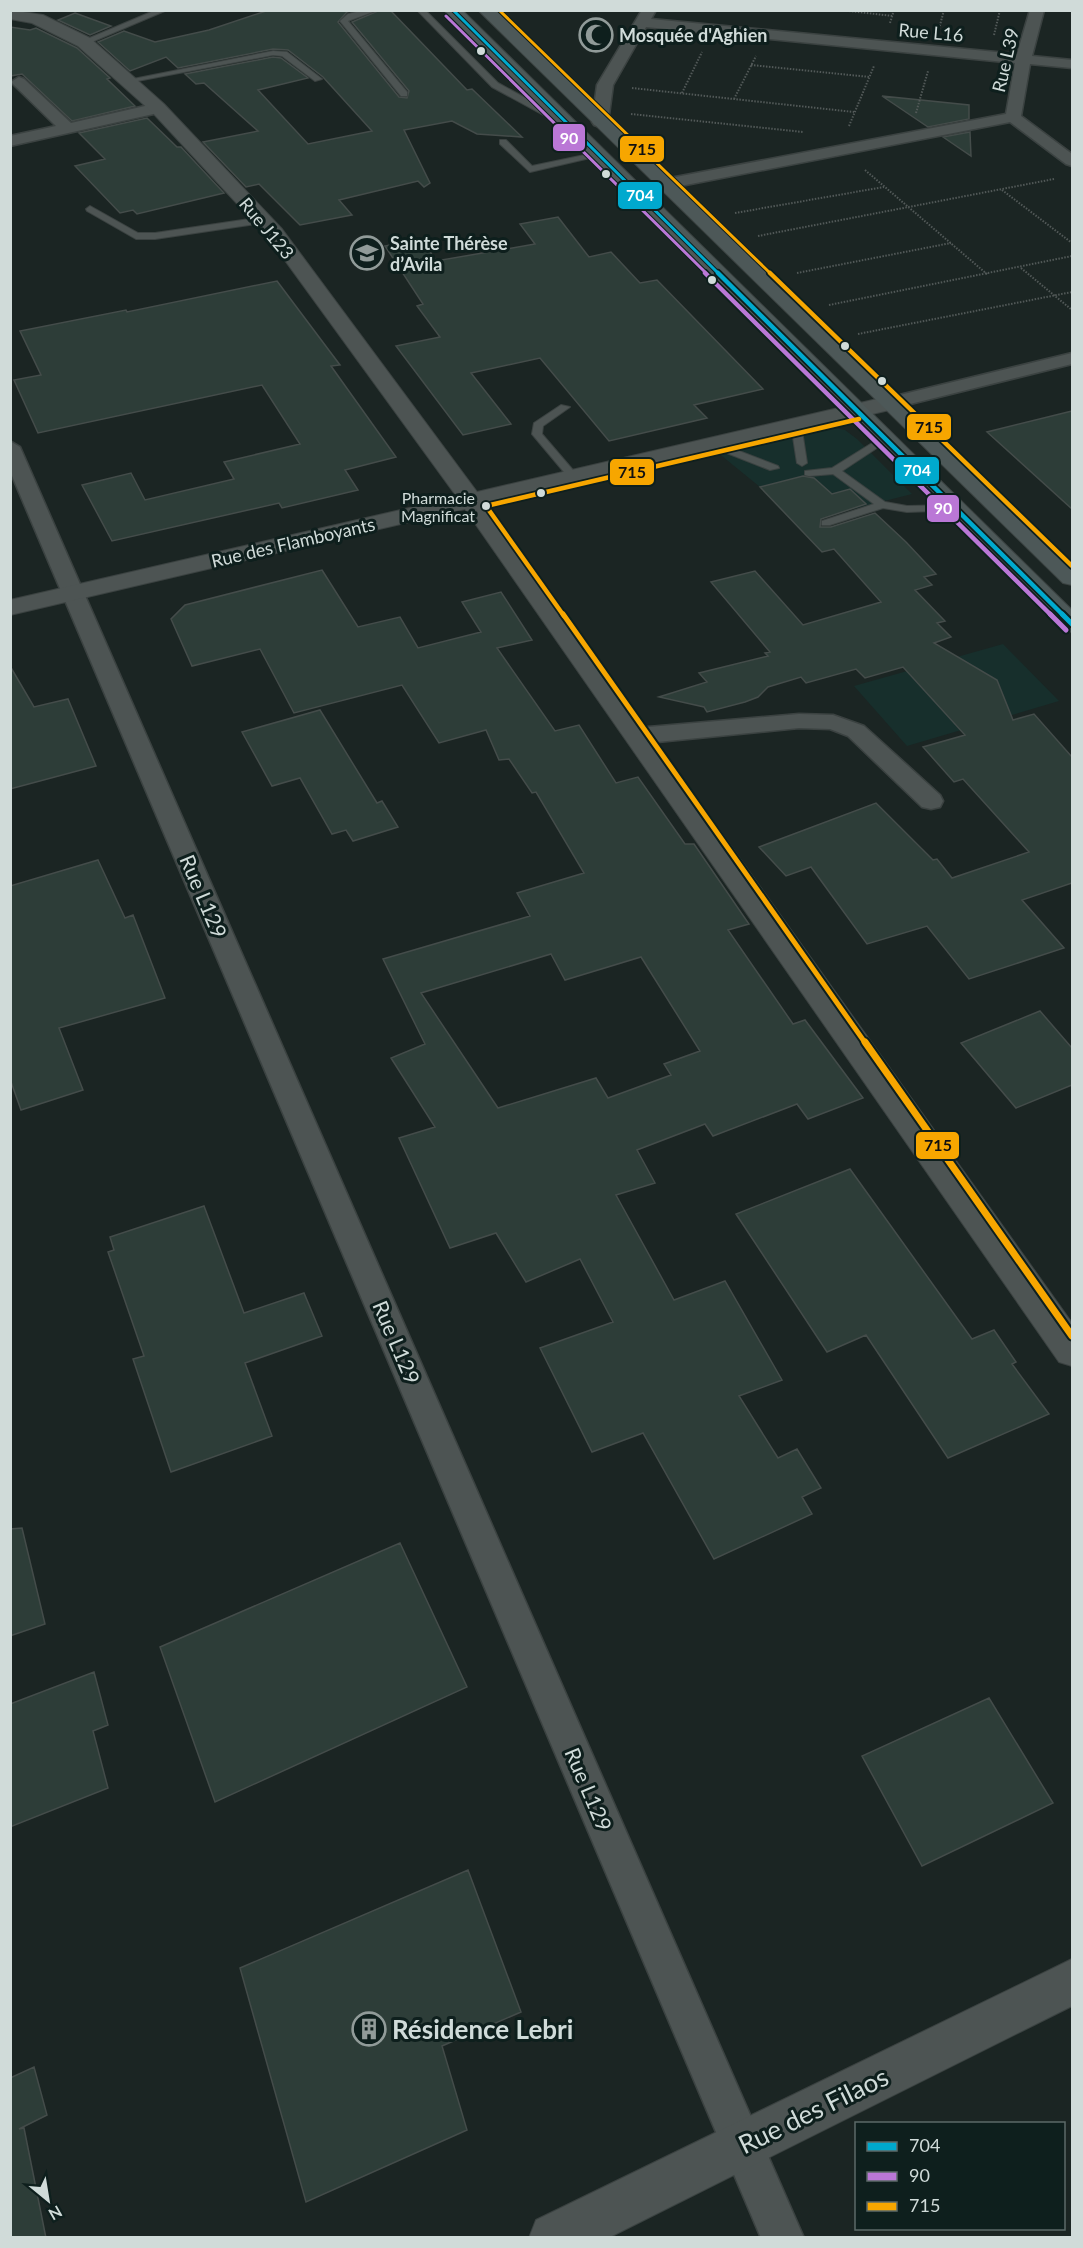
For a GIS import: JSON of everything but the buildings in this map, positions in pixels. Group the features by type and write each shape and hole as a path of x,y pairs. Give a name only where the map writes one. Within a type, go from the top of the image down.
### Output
{"main road":[{"path":"452,10 1072,624"},
{"path":"486,10 600,116 665,184 1072,578"}],"street":[{"name":"Rue L39","path":"1037,10 1023,60 1013,117 1072,161"},
{"name":"Rue J123","path":"10,14 37,19 84,42 158,108 263,220 471,500 1072,1351"},
{"path":"600,116 605,85 646,16"},
{"name":"Rue L16","path":"646,16 1072,64"},
{"path":"19,82 67,128"},
{"path":"10,141 158,108"},
{"path":"665,184 1013,117"},
{"path":"890,402 1072,359"},
{"name":"Rue des Flamboyants","path":"10,608 890,402"},
{"name":"Rue L129","path":"10,447 783,2238"},
{"path":"638,736 799,721 832,722 856,731 931,801"},
{"name":"Rue des Filaos","path":"554,2238 1072,1982"}],"lane":[{"path":"84,42 164,10"},
{"path":"375,10 351,16 344,21 404,94"},
{"path":"420,10 495,85 568,125"},
{"path":"127,81 273,53 284,54 318,79"},
{"path":"503,142 530,169 599,155"},
{"path":"90,209 136,236 154,236 263,220"},
{"path":"565,407 538,425 537,434 573,477"},
{"path":"796,424 802,463"},
{"path":"809,473 835,471 885,438"},
{"path":"713,444 774,468"},
{"path":"835,471 882,505"},
{"path":"826,522 882,505 906,509 956,508"}],"path":[{"path":"840,10 893,16"},
{"path":"751,64 870,77"},
{"path":"605,85 854,112"},
{"path":"600,116 810,133"},
{"path":"725,242 1062,177"},
{"path":"701,219 884,187"},
{"path":"1002,190 1072,243"},
{"path":"764,280 952,243"},
{"path":"796,311 1072,256"},
{"path":"1020,267 1072,310"},
{"path":"827,340 1072,292"}],"shaded area":[{"path":"827,426 845,430 857,439 912,494 814,519 778,483 760,487 717,452"},
{"path":"1003,644 1059,701 907,746 854,686"}],"transit line":[{"name":"704","path":"453,10 1072,624"},
{"name":"715","path":"499,10 1072,566"},
{"name":"90","path":"446,16 1066,630"},
{"name":"715","path":"859,419 486,506 1072,1336"}],"place":[{"name":"Mosquée d'Aghien","path":"596,35"},
{"name":"Sainte Thérèse d’Avila","path":"367,253"},
{"name":"Pharmacie Magnificat","path":"486,506"},
{"name":"Résidence Lebri","path":"369,2029"}]}
